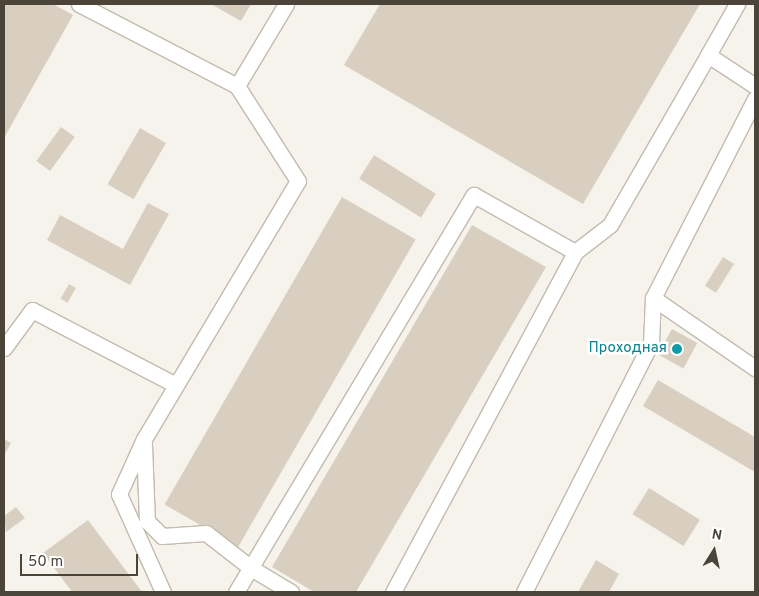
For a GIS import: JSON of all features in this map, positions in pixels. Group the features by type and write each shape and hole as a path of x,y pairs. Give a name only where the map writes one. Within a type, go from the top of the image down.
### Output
{"lane":[{"path":"79,4 237,86 298,181 144,439 120,494 163,592"},
{"path":"237,86 286,4"},
{"path":"393,592 575,252 610,225 737,4"},
{"path":"708,55 755,86"},
{"path":"524,592 651,343 652,298 755,99"},
{"path":"236,592 474,195 575,252"},
{"path":"652,298 755,368"},
{"path":"4,348 32,310 176,385"},
{"path":"144,439 147,521 162,536 206,533 251,568 292,592"}],"building":[{"path":"4,4 53,4 73,15 4,138"},
{"path":"211,4 251,4 241,21"},
{"path":"380,4 700,4 583,204 344,65"},
{"path":"61,127 75,137 50,171 36,161"},
{"path":"140,128 166,143 133,199 108,184"},
{"path":"374,155 436,194 421,217 359,179"},
{"path":"342,197 416,240 238,547 165,504"},
{"path":"148,203 169,214 130,285 47,240 60,215 123,249"},
{"path":"472,225 546,267 356,592 314,592 272,567"},
{"path":"723,257 734,264 716,293 705,286"},
{"path":"69,284 76,288 67,303 60,299"},
{"name":"Проходная","path":"672,329 697,343 683,368 658,354"},
{"path":"658,380 755,437 755,472 643,406"},
{"path":"4,439 11,443 4,455"},
{"path":"649,488 700,520 683,546 633,514"},
{"path":"16,507 25,518 6,532 4,516"},
{"path":"88,520 142,592 72,592 43,553"},
{"path":"596,560 619,574 609,592 578,592"}],"place":[{"name":"Проходная","path":"677,349"}]}
